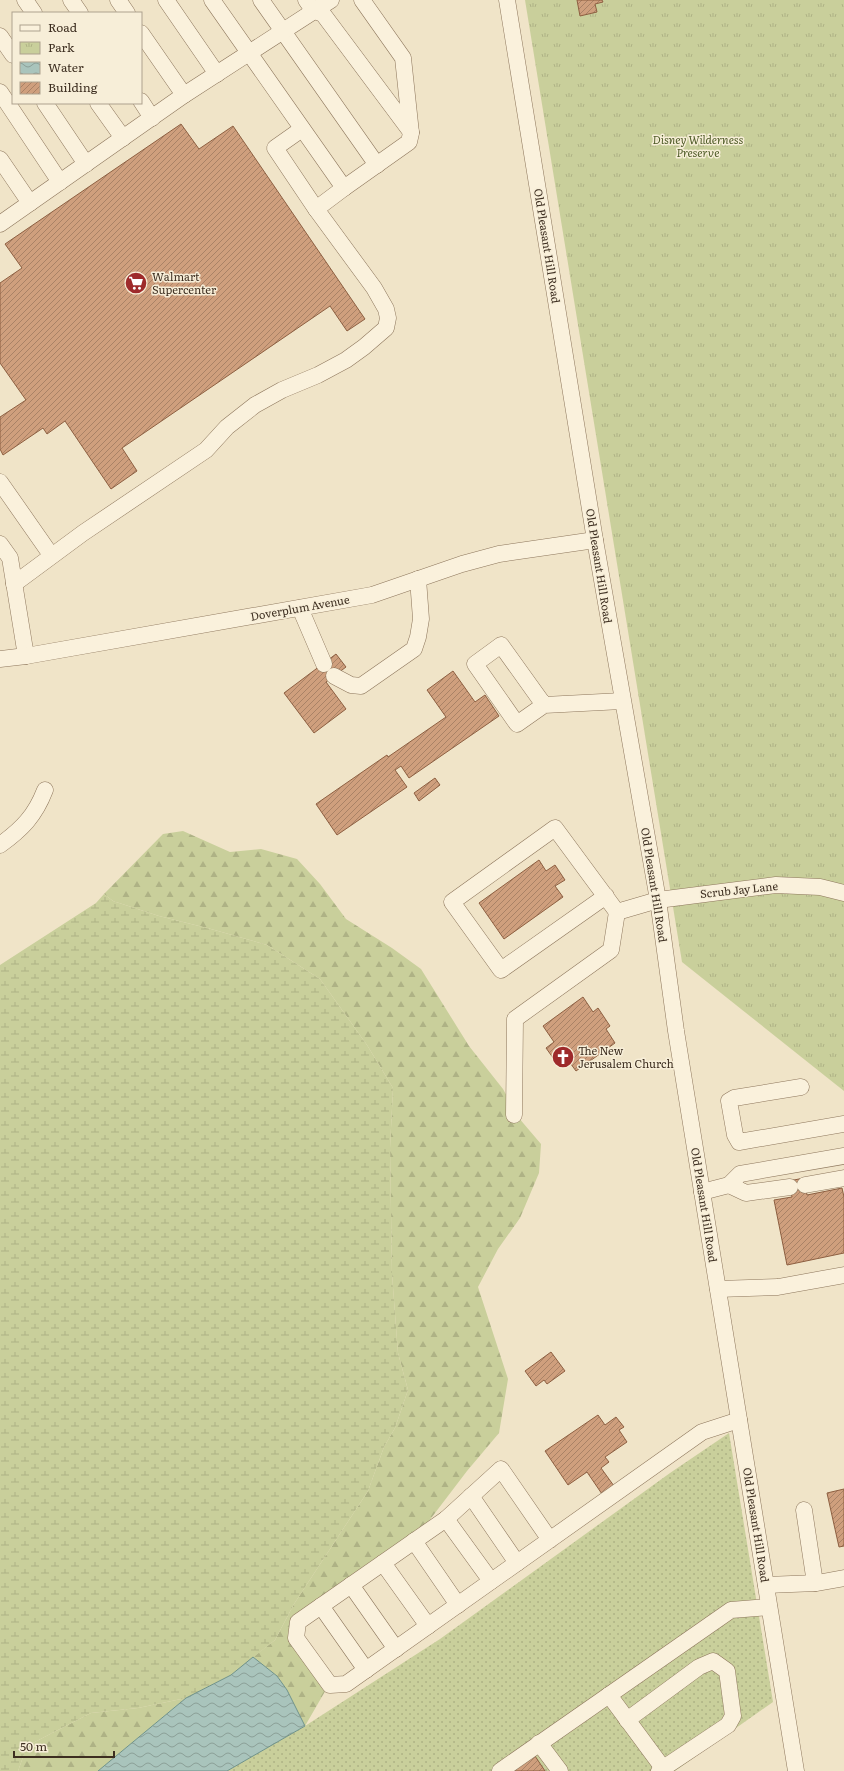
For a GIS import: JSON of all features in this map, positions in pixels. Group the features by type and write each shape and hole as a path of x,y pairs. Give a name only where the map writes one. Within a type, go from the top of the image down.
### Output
{"street":[{"path":"25,0 33,12"},
{"path":"71,0 79,12"},
{"path":"118,0 126,12"},
{"path":"166,0 217,74"},
{"path":"212,0 344,188"},
{"path":"261,0 377,165"},
{"path":"0,224 184,95 284,31 309,5 331,0"},
{"path":"316,209 409,142 411,133 403,58 362,0"},
{"name":"Old Pleasant Hill Road","path":"507,0 622,701 658,900 676,1031 796,1771"},
{"path":"309,5 323,14 411,133"},
{"path":"142,34 184,95"},
{"path":"0,36 12,54"},
{"path":"0,92 60,182"},
{"path":"142,103 152,118"},
{"path":"46,104 86,164"},
{"path":"99,104 123,138"},
{"path":"14,584 51,555 206,450 227,427 255,405 282,390 346,360 386,328 388,318 386,309 374,288 316,209 275,148 302,129"},
{"path":"0,159 30,203"},
{"path":"0,482 51,555"},
{"name":"Doverplum Avenue","path":"0,659 26,656 372,595 462,564 499,554 595,540"},
{"path":"0,544 10,558 26,656"},
{"path":"334,676 351,685 360,686 414,649 421,619 418,579"},
{"path":"300,608 324,664"},
{"path":"544,706 501,645 475,664 517,724 544,706 622,701"},
{"path":"0,845 22,828 33,816 46,790"},
{"path":"514,1115 515,1019 611,950 617,912 606,896 555,828 452,902 501,970 606,896"},
{"name":"Scrub Jay Lane","path":"617,912 658,900 776,885 820,887 844,893"},
{"path":"801,1087 734,1098 729,1101 735,1135 739,1142 844,1124"},
{"path":"702,1192 729,1185 740,1174 844,1156"},
{"path":"729,1185 746,1193 844,1178"},
{"path":"718,1289 778,1287 844,1275"},
{"path":"550,1540 501,1469 446,1519 298,1622 296,1638 330,1685 346,1684 550,1540 702,1432 739,1420"},
{"path":"471,1496 517,1563"},
{"path":"804,1510 814,1583"},
{"path":"446,1519 491,1581"},
{"path":"414,1541 458,1605"},
{"path":"383,1563 428,1626"},
{"path":"766,1585 814,1583 844,1578"},
{"path":"351,1585 396,1649"},
{"path":"322,1606 366,1670"},
{"path":"500,1771 731,1610 769,1607"},
{"path":"608,1695 661,1770 728,1725 733,1716 727,1671 713,1661 699,1667 627,1720"},
{"path":"539,1744 560,1771"}],"green space":[{"name":"Disney Wilderness Preserve","path":"525,0 844,0 844,1091 682,962"},
{"path":"183,831 230,852 261,849 297,859 320,884 346,919 392,948 421,969 469,1046 503,1089 518,1117 541,1144 539,1173 520,1218 498,1249 478,1287 508,1379 499,1433 467,1471 416,1538 298,1630 327,1688 305,1726 287,1690 277,1676 253,1657 275,1640 294,1604 368,1491 384,1447 395,1428 408,1390 398,1353 392,1274 390,1148 393,1088 367,1045 320,979 267,945 159,916 113,901 104,894 163,834"},
{"path":"104,894 113,901 159,916 267,945 320,979 367,1045 393,1088 390,1148 392,1274 398,1353 408,1390 395,1428 384,1447 368,1491 294,1604 275,1640 231,1675 186,1698 138,1708 91,1713 27,1746 18,1771 0,1771 0,965 96,903"},
{"path":"729,1433 773,1702 675,1771 227,1771 305,1726 440,1639 670,1473"},
{"path":"186,1698 98,1771 18,1771 27,1746 91,1713 138,1708"}],"water":[{"path":"253,1657 277,1676 287,1690 305,1726 227,1771 98,1771 186,1698 231,1675"}],"building":[{"path":"577,0 602,0 603,2 595,4 597,12 580,16"},
{"path":"181,124 199,149 233,126 365,319 347,331 330,306 122,448 137,471 111,489 65,421 47,434 43,428 3,455 0,449 0,417 26,400 0,363 0,283 22,268 5,244"},
{"path":"336,654 346,667 326,682 346,709 314,733 284,693"},
{"path":"453,671 475,702 485,695 499,716 409,778 401,766 395,770 407,787 337,835 316,804 387,755 388,757 446,717 427,690"},
{"path":"435,778 440,785 419,801 414,793"},
{"path":"539,860 546,871 555,865 565,880 555,886 563,897 504,939 479,903"},
{"path":"583,997 593,1012 598,1008 610,1026 606,1029 615,1043 576,1071 565,1056 556,1062 546,1048 554,1042 543,1026"},
{"path":"804,1178 807,1195 842,1188 844,1197 844,1253 787,1265 774,1200 792,1197 789,1181"},
{"path":"551,1352 565,1371 547,1384 544,1380 536,1386 525,1371"},
{"path":"598,1415 605,1425 616,1417 624,1427 619,1430 627,1442 605,1457 609,1462 601,1468 614,1486 602,1494 587,1472 568,1485 545,1451"},
{"path":"844,1489 844,1546 839,1547 827,1493"},
{"path":"535,1756 545,1771 513,1771"}],"place":[{"name":"Walmart Supercenter","path":"136,283"},
{"name":"The New Jerusalem Church","path":"563,1057"}]}
